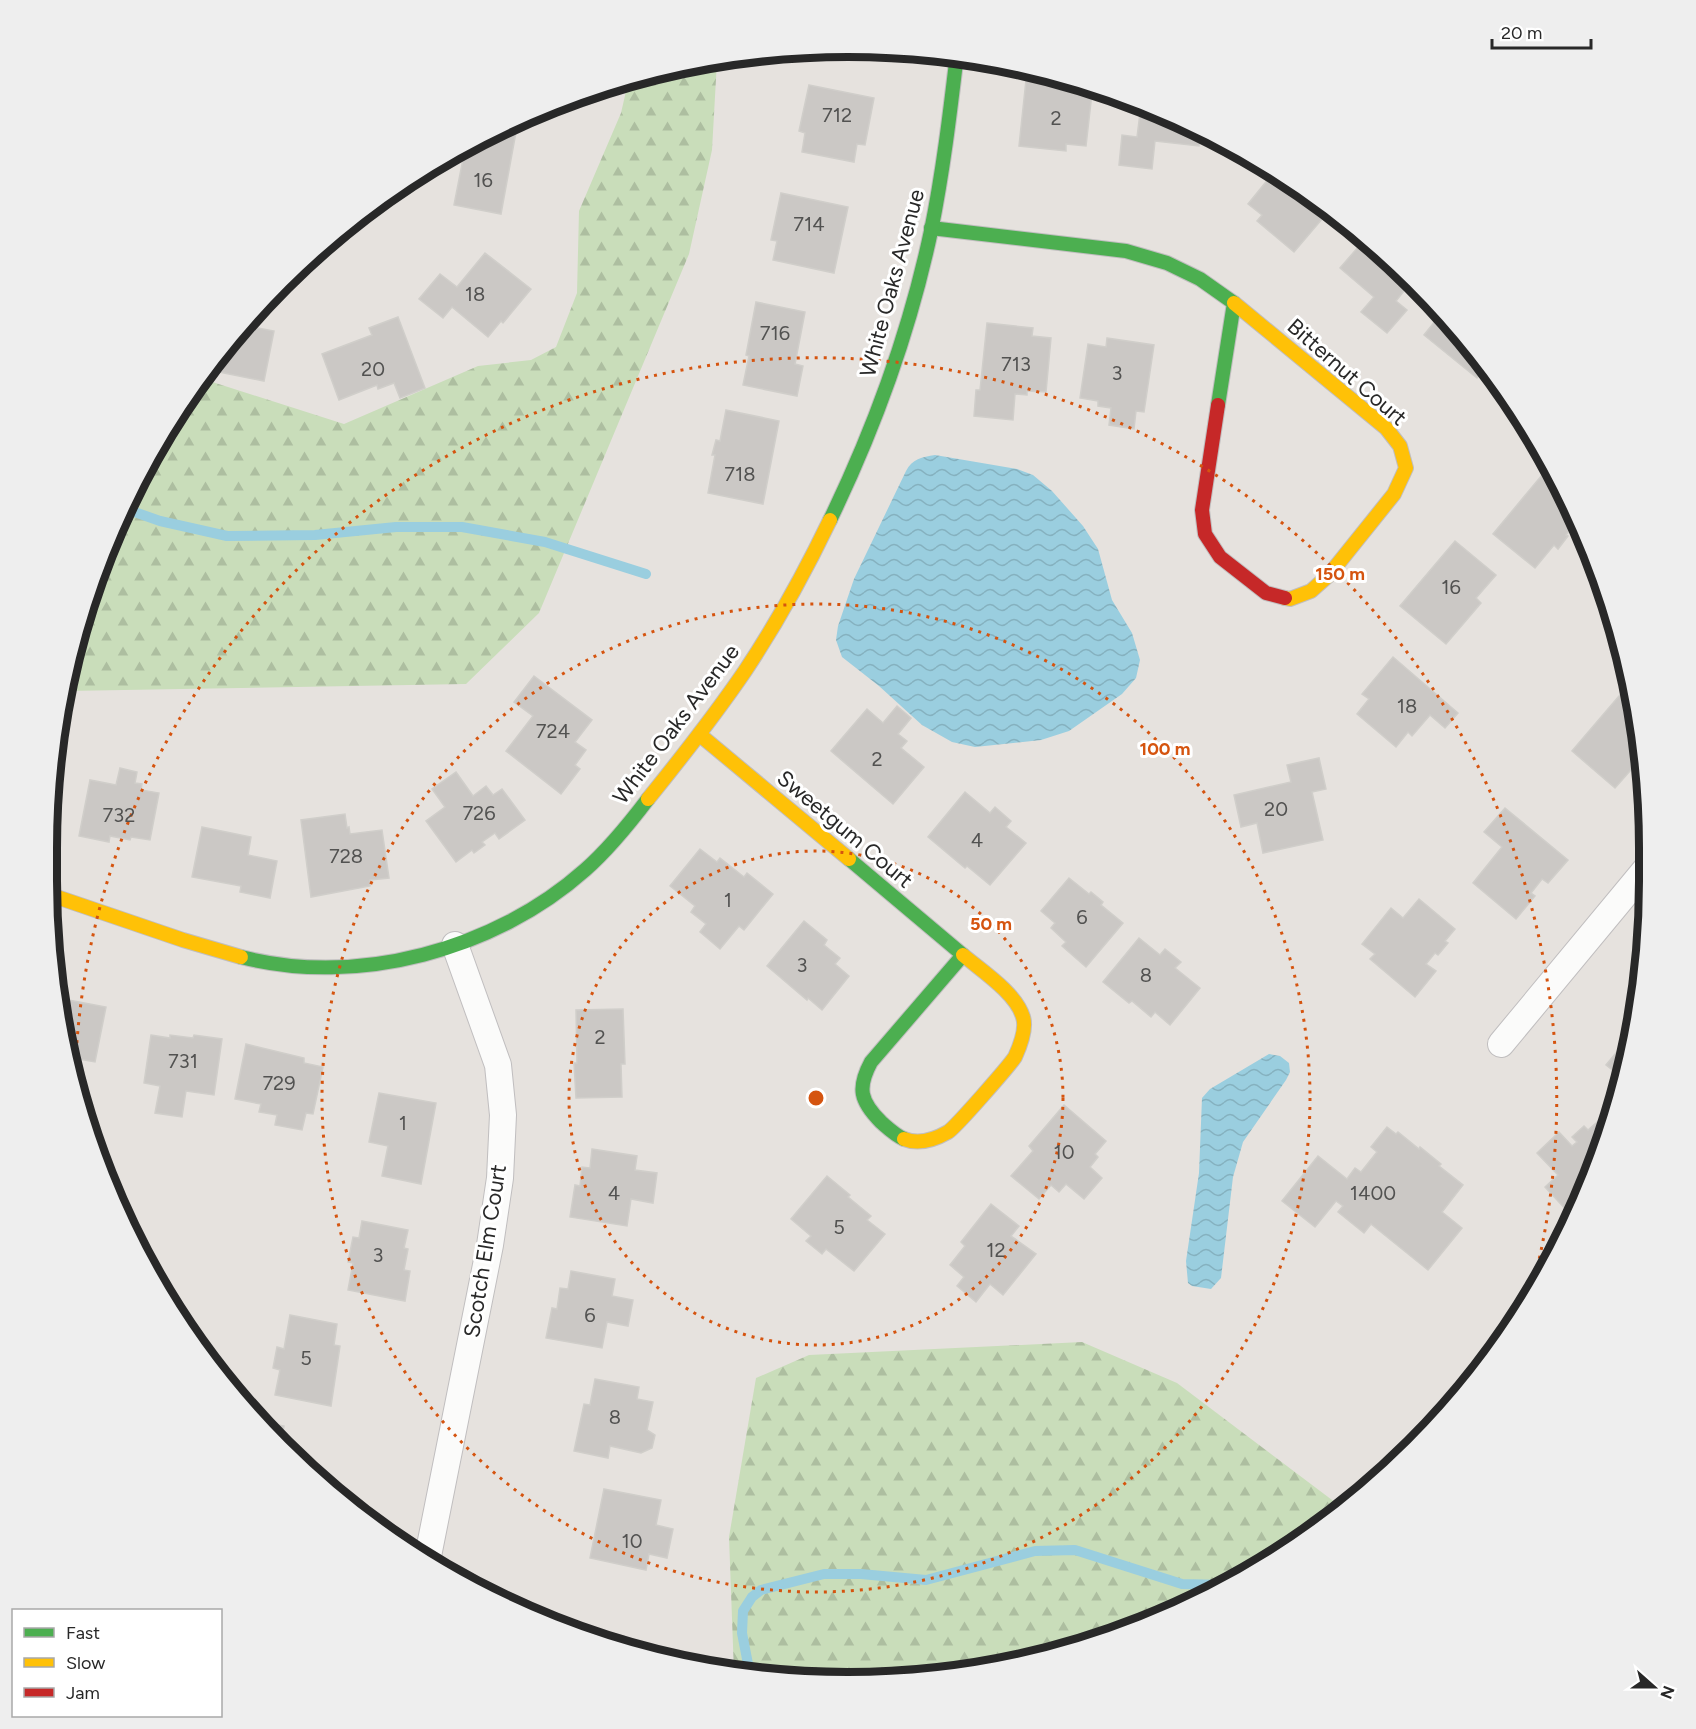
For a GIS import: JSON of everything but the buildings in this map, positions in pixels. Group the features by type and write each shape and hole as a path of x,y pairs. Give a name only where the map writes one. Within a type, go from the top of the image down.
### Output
{"street":[{"name":"White Oaks Avenue","path":"58,897 209,950 242,959 275,965 340,968 394,960 455,945 520,917 558,892 603,853 700,735 769,634 813,556 851,476 886,387 917,286 944,162 956,65"},
{"name":"Bitternut Court","path":"931,228 1126,250 1167,263 1200,279 1234,303 1386,428 1400,446 1406,468 1394,494 1329,575 1311,591 1290,599 1266,593 1220,557 1205,534 1202,510 1234,303"},
{"name":"Sweetgum Court","path":"700,735 1013,998 1024,1018 1023,1036 1014,1058 950,1131 934,1139 914,1143 896,1136 870,1111 862,1096 863,1077 871,1062 963,956"},
{"path":"1501,1044 1639,877"},
{"name":"Scotch Elm Court","path":"429,1551 489,1245 500,1178 503,1115 498,1065 455,945"}],"green space":[{"path":"717,68 712,150 689,254 539,613 466,684 73,691 84,643 117,545 163,452 209,381 344,424 478,366 531,360 556,347 577,293 579,211 621,113 626,89"},
{"path":"1082,1342 1177,1383 1337,1503 1244,1566 1198,1590 1151,1612 1053,1645 1002,1657 900,1670 848,1672 796,1670 734,1663 729,1537 756,1378 809,1355"}],"water":[{"path":"935,455 1017,469 1033,475 1052,491 1083,526 1098,549 1112,600 1132,633 1140,660 1136,678 1122,694 1069,731 1041,740 975,747 952,742 922,725 879,686 842,657 836,640 838,626 854,579 908,467 918,459"},
{"path":"1269,1054 1280,1056 1289,1063 1290,1072 1243,1142 1233,1177 1221,1278 1211,1289 1192,1286 1188,1283 1186,1261 1199,1173 1202,1098 1210,1089"}],"waterway":[{"path":"133,511 160,521 227,536 315,535 396,527 462,527 545,542 646,574"},
{"path":"748,1665 742,1633 743,1611 752,1597 761,1590 824,1574 861,1574 926,1580 1035,1551 1075,1550 1182,1584 1208,1585"}],"traffic: fast":[{"path":"830,520 876,415 913,305 935,209 956,65"},
{"path":"931,228 1126,251 1167,263 1200,279 1234,303 1218,405"},
{"path":"241,957 286,965 331,967 378,964 423,955 467,941 510,922 549,898 585,870 618,836 648,799"},
{"path":"849,859 963,955 871,1062 864,1079 862,1087 865,1101 881,1122 904,1139"}],"traffic: slow":[{"path":"1234,303 1386,428 1400,446 1406,468 1394,494 1329,575 1311,591 1290,599 1285,598"},
{"path":"648,799 745,671 790,597 830,520"},
{"path":"700,735 849,859"},
{"path":"58,897 241,957"},
{"path":"904,1139 915,1142 926,1141 953,1128 1011,1063 1021,1043 1024,1022 1019,1008 998,983 963,955"}],"traffic: jam":[{"path":"1218,405 1202,510 1205,534 1220,557 1266,593 1285,598"}]}
